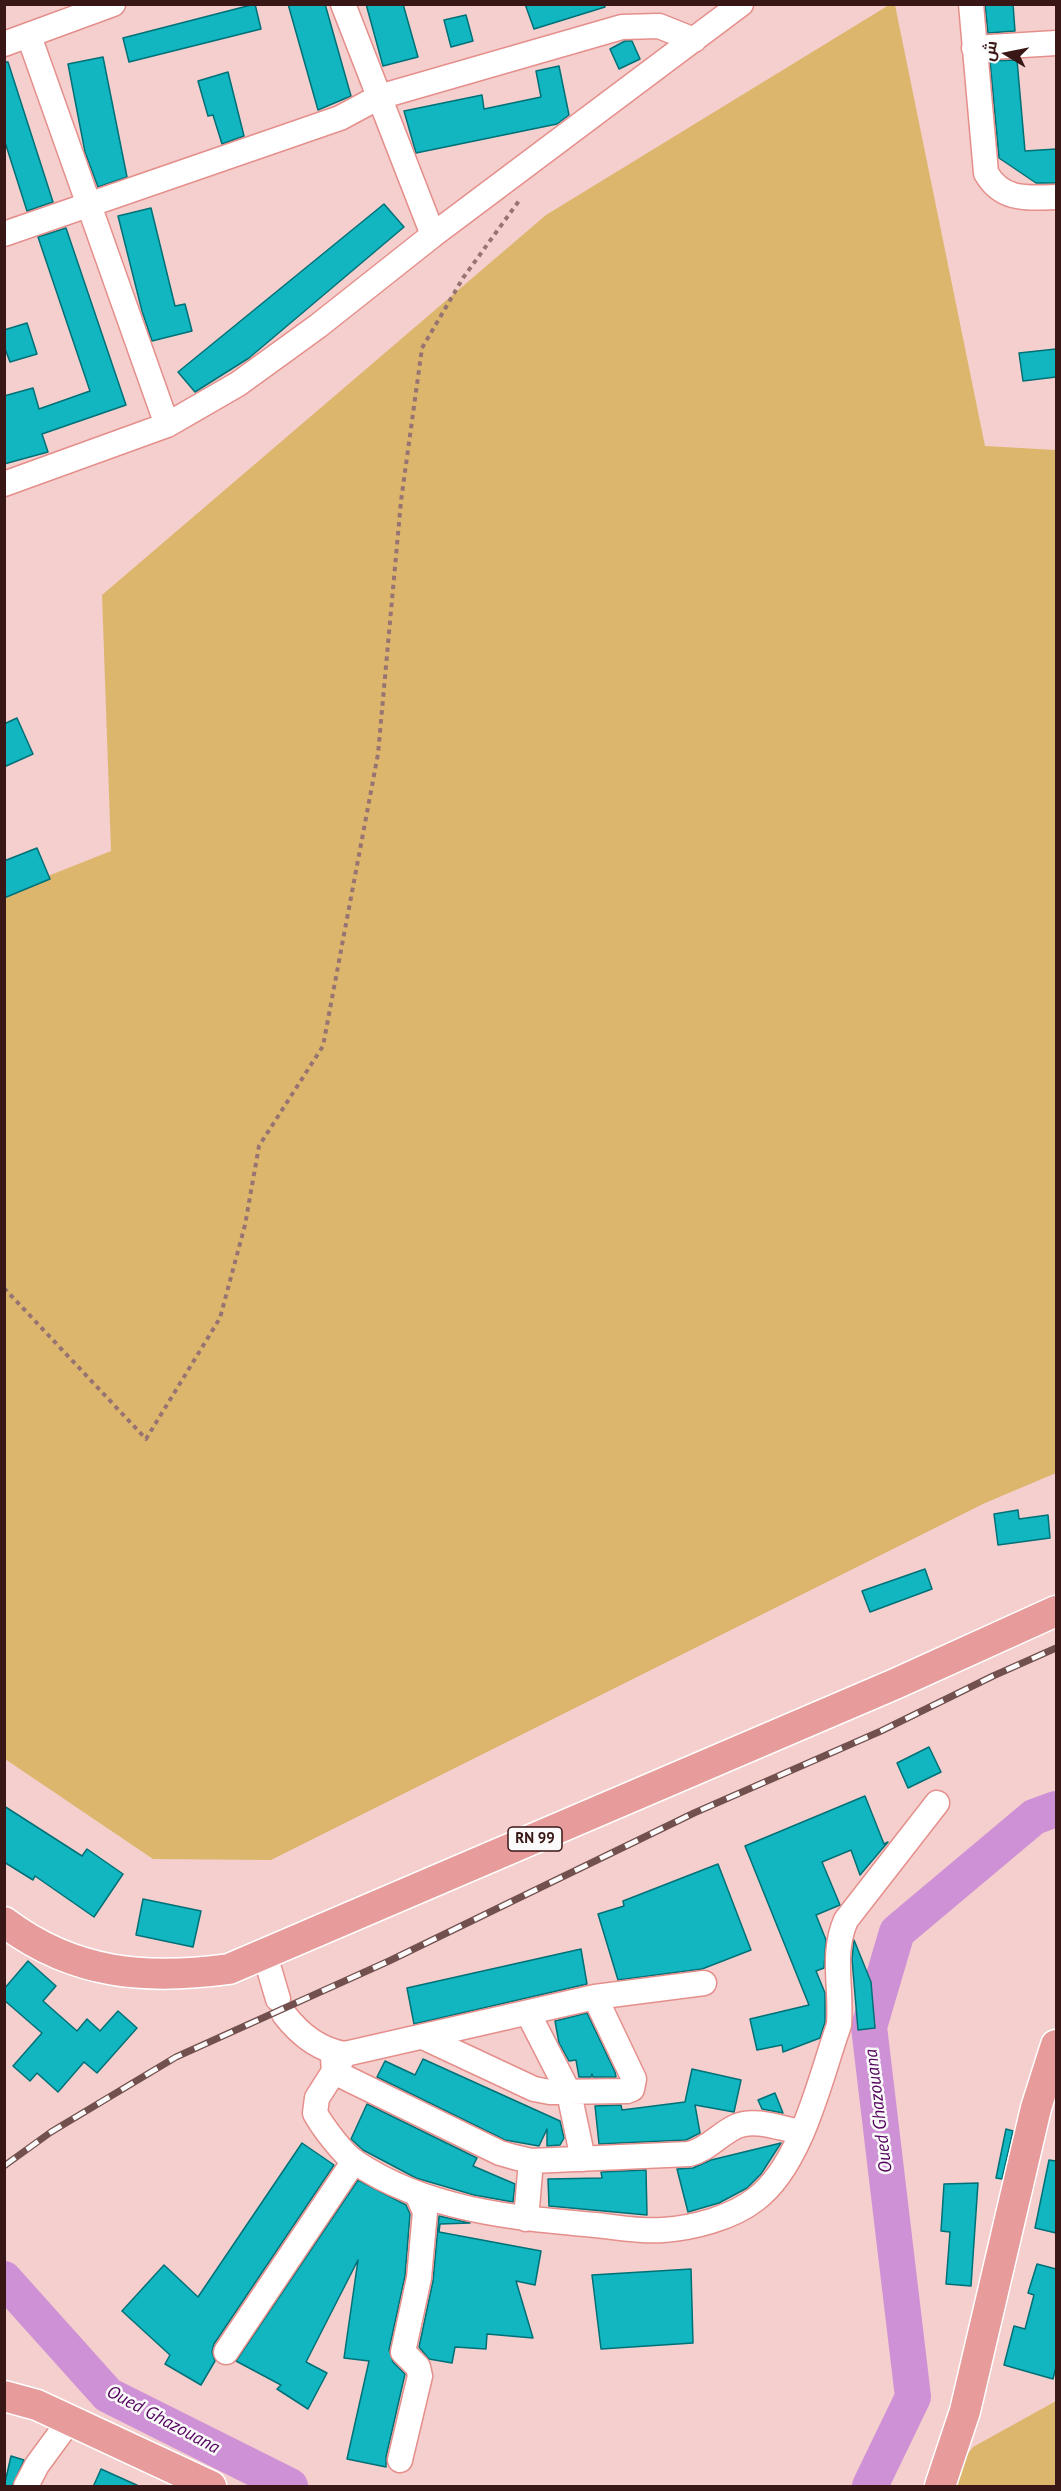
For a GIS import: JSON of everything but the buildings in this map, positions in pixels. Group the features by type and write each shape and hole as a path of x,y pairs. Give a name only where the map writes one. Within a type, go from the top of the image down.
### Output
{"main road":[{"name":"RN 99","path":"4,1922 28,1940 76,1961 126,1972 189,1974 229,1969 895,1684 1056,1611"},
{"path":"940,2487 965,2411 1036,2108 1056,2045"},
{"path":"4,2396 37,2405 211,2487"}],"street":[{"path":"4,44 113,4"},
{"path":"343,4 433,235"},
{"path":"4,484 167,426 238,384 318,326 433,235 741,4"},
{"path":"971,4 986,173 996,187 1011,196 1056,197"},
{"path":"4,234 340,118 379,97 635,25 659,26 694,40"},
{"path":"29,36 167,426"},
{"path":"974,48 1056,43"},
{"path":"704,1983 595,1997 338,2059 316,2098 315,2113 354,2161 417,2194 491,2214 660,2231 738,2211 758,2198 786,2168 801,2132 839,2025 838,1935 846,1920 937,1803"},
{"path":"265,1955 281,2006 297,2030 338,2059 500,2153 531,2161 689,2154 704,2150 735,2126 746,2123 801,2132"},
{"path":"425,2037 534,2089 569,2092 627,2091 634,2085 634,2079 595,1997"},
{"path":"528,2013 569,2092 583,2159"},
{"path":"226,2352 354,2161"},
{"path":"526,2219 531,2161"},
{"path":"400,2460 420,2376 418,2367 403,2352 419,2278 425,2212 417,2194"},
{"path":"26,2487 70,2420"}],"path":[{"path":"4,1288 146,1439 220,1318 245,1225 259,1146 323,1047 378,754 401,501 422,348 463,278 521,197"}],"shaded area":[{"path":"889,5 895,5 985,446 1056,450 1056,1473 985,1503 271,1860 153,1859 5,1759 5,893 111,851 102,595 546,215"},
{"path":"1056,2401 1056,2486 943,2486 973,2447"}],"waterway":[{"name":"Oued Ghazouana","path":"870,2486 913,2397 869,2027 897,1932 1034,1817 1056,1809"},
{"name":"Oued Ghazouana","path":"4,2279 108,2395 290,2486"}],"railway":[{"path":"4,2166 51,2132 176,2057 389,1961 694,1813 881,1731 1056,1648"}]}
